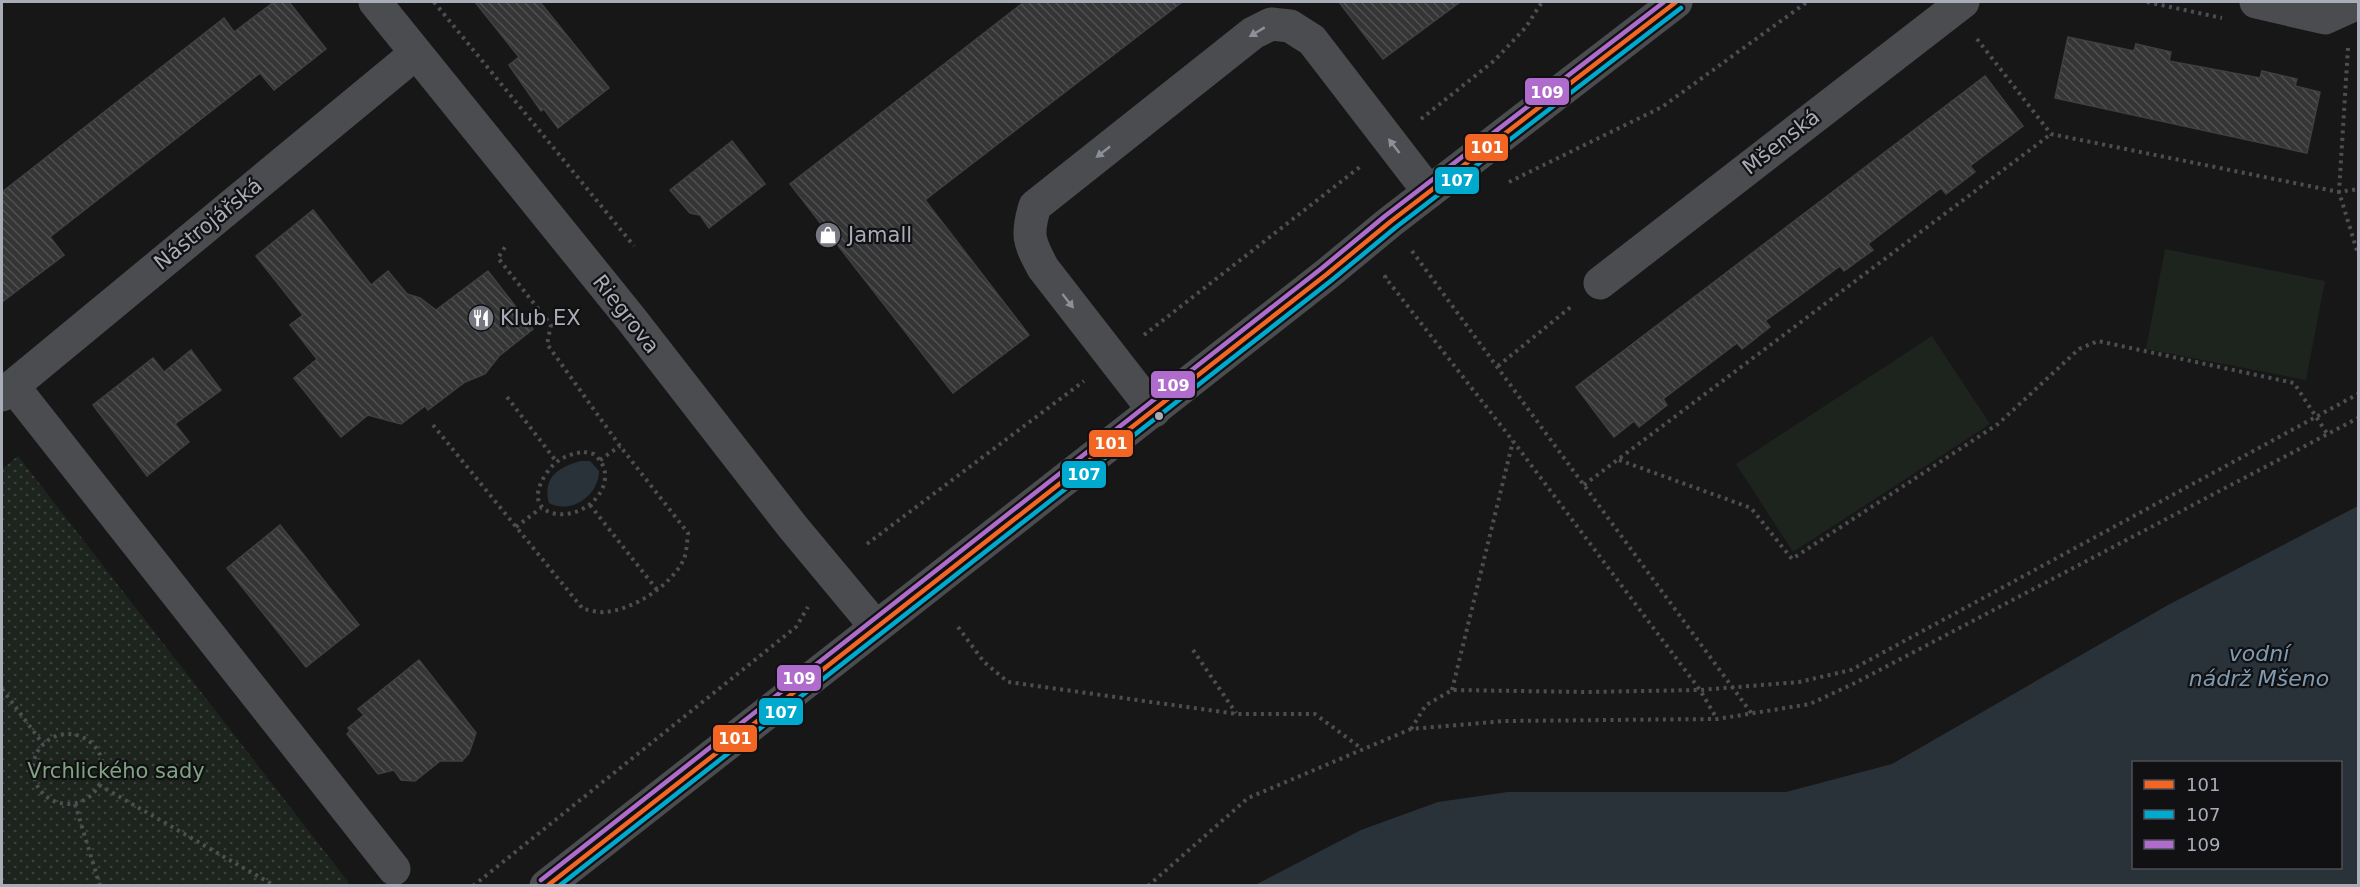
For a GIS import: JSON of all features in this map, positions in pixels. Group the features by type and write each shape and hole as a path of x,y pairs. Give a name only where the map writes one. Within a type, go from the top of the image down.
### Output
{"street":[{"name":"Riegrova","path":"375,2 632,320 785,517 876,627"},
{"path":"546,885 1154,411 1390,222 1676,2"},
{"name":"Mšenská","path":"1599,283 1963,2"},
{"path":"2256,2 2325,18 2358,3"},
{"path":"1154,411 1043,268 1032,247 1028,226 1035,206 1253,33 1271,24 1290,26 1312,40 1430,192"},
{"name":"Nástrojářská","path":"7,390 415,54"},
{"path":"7,390 394,869"}],"path":[{"path":"434,2 634,246"},
{"path":"1508,182 1626,127 1662,107 1808,2"},
{"path":"867,544 1113,359 1495,60 1526,27 1539,3"},
{"path":"1974,34 2051,134 2340,192 2358,189"},
{"path":"2348,48 2340,192 2358,254"},
{"path":"1584,485 2051,134"},
{"path":"1390,222 1752,714"},
{"path":"433,425 583,609 605,612 628,605 658,591 668,582 683,560 688,533 620,446 547,344 551,325 498,258 505,247"},
{"path":"1407,260 1423,247"},
{"path":"1392,271 1385,277 1513,441 1700,690 1717,719"},
{"path":"1498,366 1599,283"},
{"path":"1619,460 1751,508 1792,559 1998,424 2079,349 2098,341 2294,382 2328,435"},
{"path":"1411,729 1426,705 1452,690 1586,692 1700,690 1799,682 1851,670 2358,394"},
{"path":"507,398 556,461"},
{"path":"1148,885 1248,798 1411,729 1505,721 1717,719 1809,704 1855,683 2358,418"},
{"path":"1452,690 1513,441"},
{"path":"600,460 620,446"},
{"path":"584,452 594,454 600,460 605,469 605,483 590,506 579,512 562,516 552,514 542,508 537,499 538,487 556,461 570,453 584,452"},
{"path":"590,506 658,591"},
{"path":"516,527 542,508"},
{"path":"473,885 796,627 808,606 806,600"},
{"path":"958,627 984,662 1008,682 1237,714 1315,714 1362,748"},
{"path":"1193,650 1237,714"},
{"path":"2,689 43,744"},
{"path":"63,734 73,735 93,744 103,764 99,785 94,793 75,804 58,803 46,798 33,778 36,754 43,744 63,734"},
{"path":"99,785 275,885"},
{"path":"75,804 100,885"}],"green space":[{"path":"2165,249 2325,281 2306,380 2146,349"},
{"path":"1932,336 1990,424 1793,552 1736,464"},
{"name":"Vrchlického sady","path":"18,456 349,883 346,886 2,885 2,469"}],"water":[{"path":"581,461 590,461 599,471 598,480 589,495 566,506 549,503 547,494 550,480 559,470"},
{"name":"vodní nádrž Mšeno","path":"2358,506 2358,885 1255,885 1361,830 1438,802 1508,792 1786,792 1892,764 2168,605"}],"building":[{"path":"274,2 289,2 326,49 274,90 260,73 50,237 64,255 2,302 2,192 224,18 234,32"},
{"path":"475,2 540,2 609,88 558,128 544,109 541,111 509,65 519,57"},
{"path":"1024,2 1182,2 925,200 1029,335 953,393 790,184"},
{"path":"1339,2 1460,2 1383,59"},
{"path":"2068,37 2134,51 2136,44 2171,52 2169,61 2260,78 2262,71 2297,79 2295,86 2320,92 2307,153 2055,98"},
{"path":"1985,76 2023,126 1970,166 1975,172 1946,194 1941,188 1868,244 1873,250 1844,271 1840,266 1765,321 1770,327 1742,349 1737,343 1663,399 1667,405 1639,427 1634,421 1614,437 1576,387"},
{"path":"732,141 765,184 709,228 700,215 690,213 670,190"},
{"path":"313,210 371,285 388,271 407,294 420,298 436,310 488,271 533,329 499,356 485,374 465,382 428,410 425,406 401,424 368,415 341,437 294,378 317,359 290,325 303,315 256,256"},
{"path":"191,350 221,390 175,424 189,442 147,476 93,405 153,358 164,372"},
{"path":"280,525 359,625 306,667 227,568"},
{"path":"419,660 476,733 469,753 462,761 440,761 415,781 401,780 394,770 378,774 347,734 350,731 348,728 364,715 358,709"}],"transit line":[{"name":"109","path":"541,880 1322,268 1385,216 1664,2"},
{"name":"101","path":"547,886 1327,274 1390,222 1676,2"},
{"name":"107","path":"559,886 1332,280 1395,228 1681,8"}],"place":[{"name":"Jamall","path":"828,235"},
{"name":"Klub EX","path":"481,318"}]}
